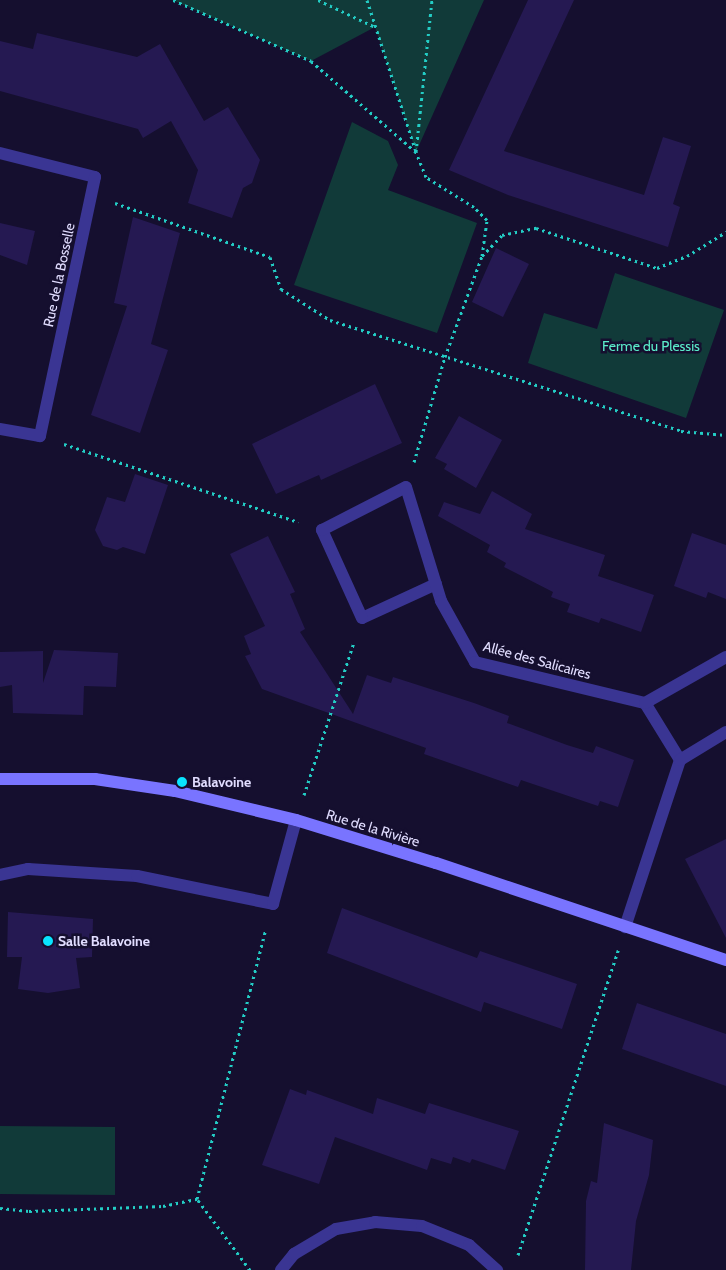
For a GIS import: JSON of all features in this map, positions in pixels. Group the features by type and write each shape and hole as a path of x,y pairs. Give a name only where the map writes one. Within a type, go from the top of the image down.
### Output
{"street":[{"name":"Rue de la Bosselle","path":"0,152 95,177 40,436"},
{"path":"0,429 40,436"},
{"path":"406,487 322,530 362,618 436,584"},
{"name":"Allée des Salicaires","path":"406,487 441,601 475,662 645,703"},
{"path":"680,760 645,703 726,657"},
{"path":"625,927 680,760 726,732"},
{"name":"Rue de la Rivière","path":"0,779 95,779 176,791 296,820 726,960"},
{"path":"0,875 28,869 138,876 272,904 296,820"},
{"path":"281,1270 294,1254 336,1229 375,1222 422,1226 469,1245 497,1270"}],"path":[{"path":"173,0 311,61 416,152"},
{"path":"318,0 375,27"},
{"path":"367,0 416,152 426,177 474,206 487,220 482,256 445,357 406,487"},
{"path":"416,152 432,0"},
{"path":"92,194 270,257 281,289 330,320 681,431 726,435"},
{"path":"482,256 502,235 536,228 657,268 687,256 726,232"},
{"path":"40,436 322,530"},
{"path":"296,820 362,618"},
{"path":"197,1199 272,904"},
{"path":"516,1261 625,927"},
{"path":"0,1208 29,1211 163,1206 197,1199"},
{"path":"197,1199 250,1270"}],"green space":[{"path":"172,0 484,0 416,152 375,27 311,61"},
{"path":"352,122 388,141 398,165 388,190 477,223 437,333 294,285"},
{"name":"Ferme du Plessis","path":"615,273 724,310 686,418 528,363 544,313 597,329"},
{"path":"0,1126 115,1127 115,1195 0,1194"}],"building":[{"path":"528,0 574,0 504,151 644,195 663,137 691,146 673,204 680,207 668,247 508,195 449,170"},
{"path":"37,33 137,57 160,44 204,121 228,107 260,160 252,183 243,188 232,218 188,203 198,170 171,121 143,138 138,129 0,91 0,41 33,49"},
{"path":"133,217 180,233 151,344 168,350 140,433 91,415 127,306 114,303"},
{"path":"0,223 35,231 27,265 0,255"},
{"path":"496,248 529,264 503,317 472,302"},
{"path":"375,384 402,443 321,480 319,475 276,494 252,444"},
{"path":"459,416 502,440 476,488 444,469 447,464 435,458"},
{"path":"135,474 168,485 145,554 123,547 117,550 103,546 95,530 107,497 125,502"},
{"path":"492,491 532,514 525,529 605,555 598,576 654,595 641,632 601,618 599,623 567,612 570,604 551,597 553,592 504,567 506,563 487,552 490,545 438,516 444,502 480,514"},
{"path":"692,533 726,545 726,599 708,592 706,598 674,586"},
{"path":"268,536 295,592 290,594 305,629 300,632 353,714 367,675 391,683 393,677 474,703 509,716 507,723 567,745 593,753 596,746 634,760 618,807 600,801 598,806 521,780 518,787 424,754 426,748 262,689 245,656 251,654 244,636 265,626 230,554"},
{"path":"54,650 118,653 116,687 84,686 83,715 13,713 12,685 0,687 0,652 43,651 43,683"},
{"path":"726,839 726,938 685,859"},
{"path":"342,908 477,958 480,951 577,984 562,1029 484,1002 481,1012 327,953"},
{"path":"8,912 93,919 92,957 76,958 80,988 48,993 18,989 22,957 7,957"},
{"path":"637,1003 726,1034 726,1086 622,1049"},
{"path":"290,1089 306,1095 307,1090 373,1114 377,1098 425,1114 429,1103 519,1131 505,1170 472,1159 470,1163 453,1157 451,1164 431,1158 427,1170 335,1137 319,1184 262,1165"},
{"path":"604,1123 653,1140 649,1175 636,1221 631,1270 585,1270 586,1201 591,1181 597,1183"}],"place":[{"name":"Balavoine","path":"182,782"},
{"name":"Salle Balavoine","path":"48,941"}]}
